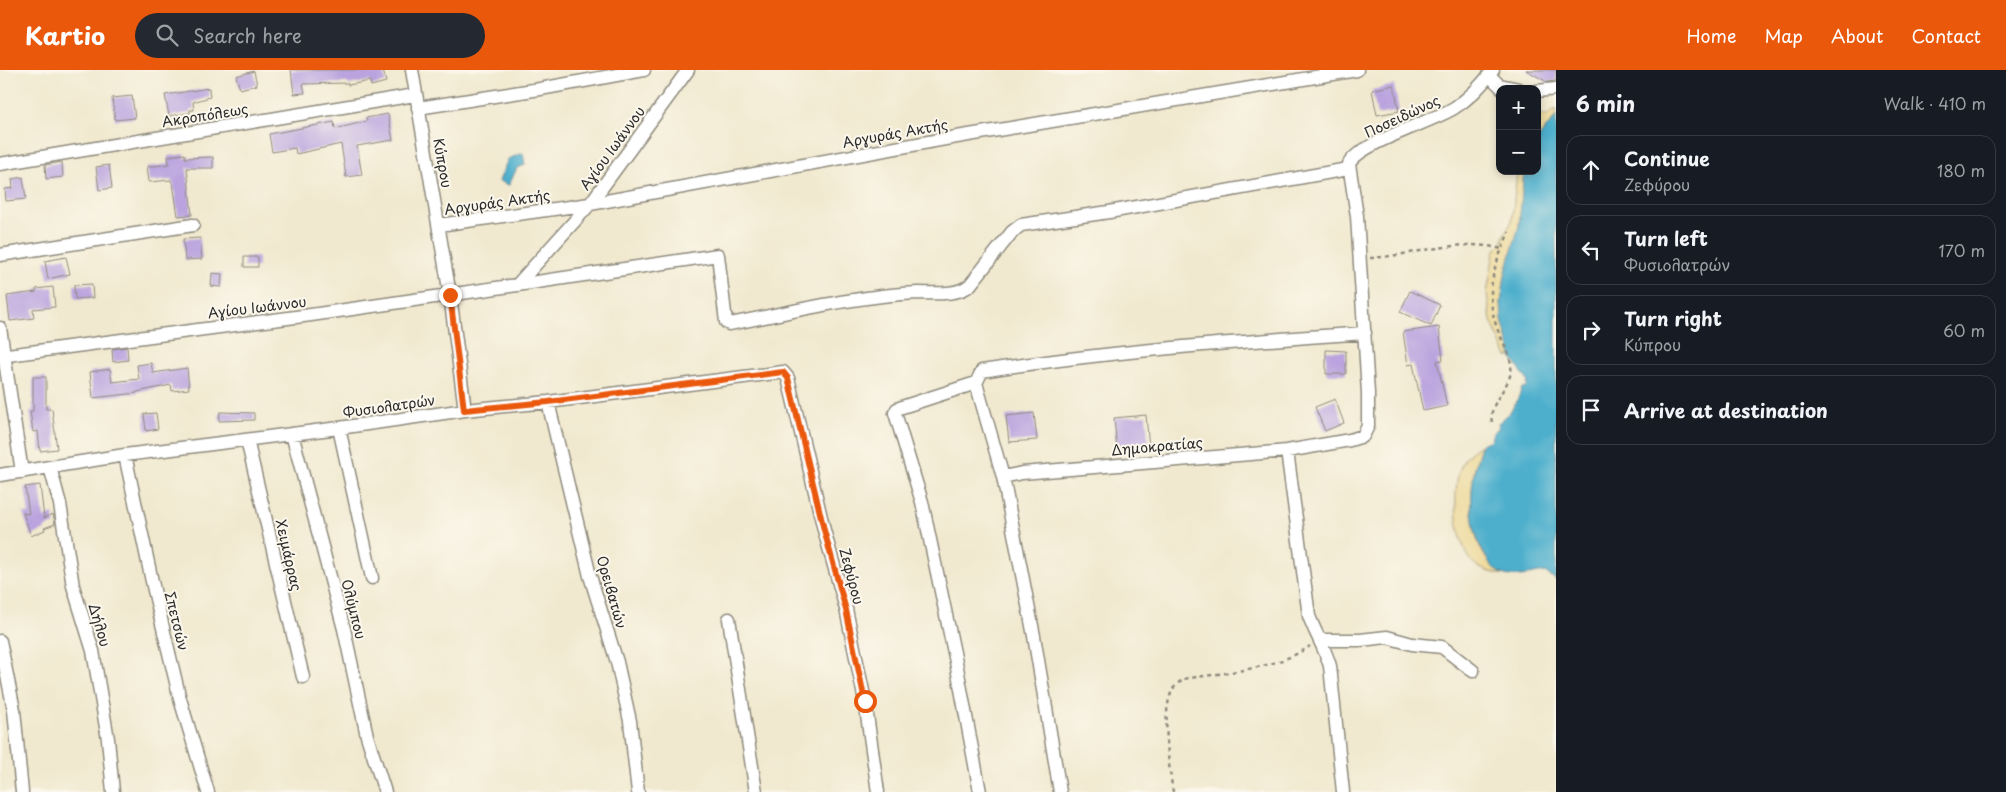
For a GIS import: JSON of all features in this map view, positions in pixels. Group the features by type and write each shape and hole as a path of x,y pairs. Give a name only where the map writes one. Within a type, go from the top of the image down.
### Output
{"street":[{"name":"Κύπρου","path":"412,70 450,295 464,410"},
{"name":"Ακροπόλεως","path":"0,164 417,102 540,89 644,70"},
{"name":"Αγίου Ιωάννου","path":"517,285 590,204 688,70"},
{"name":"Αργυράς Ακτής","path":"439,225 590,204 945,139 1357,70"},
{"path":"1491,72 1501,85"},
{"name":"Ποσειδώνος","path":"1348,169 1351,160 1362,152 1455,108 1480,87 1491,72"},
{"path":"1541,91 1556,89"},
{"name":"Αγίου Ιωάννου","path":"2,356 450,295 718,256 726,322 729,324 892,295 949,292 965,289 1012,232 1021,225 1109,212 1348,169"},
{"name":"Δημοκρατίας","path":"1003,478 1022,472 1287,451 1357,439 1366,432 1368,426 1368,393 1361,258 1357,216 1348,169"},
{"path":"0,255 193,225"},
{"path":"0,328 2,356 22,472"},
{"path":"1060,792 1034,636 1003,478 976,383 982,371 1033,363 1283,338 1365,333"},
{"name":"Φυσιολατρών","path":"0,475 125,455 464,410 548,402 783,372"},
{"name":"Ζεφύρου","path":"783,372 788,378 824,530 846,610 865,701 878,792"},
{"path":"976,383 902,406 895,413 922,502 956,662 980,792"},
{"name":"Ορειβατών","path":"548,402 590,576 617,662 630,721 638,792"},
{"path":"339,428 372,578"},
{"name":"Ολύμπου","path":"292,434 344,629 367,736 385,792"},
{"name":"Χειμάρρας","path":"247,440 302,677"},
{"path":"1287,451 1309,616 1326,651 1330,666 1343,792"},
{"name":"Σπετσών","path":"125,455 152,586 180,699 208,792"},
{"name":"Δήλου","path":"50,467 60,504 74,586 93,651 108,739 113,792"},
{"path":"728,619 756,792"},
{"path":"1320,640 1387,638 1412,644 1442,647 1473,671"},
{"path":"0,641 14,710 22,792"}],"path":[{"path":"1492,422 1494,406 1511,371 1510,359 1497,328 1491,303 1493,272 1509,232"},
{"path":"1361,258 1412,254 1450,246 1493,246 1502,249"},
{"path":"1173,792 1169,763 1167,704 1173,689 1183,679 1286,659 1304,651 1320,640"}],"sand":[{"path":"1556,109 1556,116 1541,135 1541,115 1546,116"},
{"path":"1517,175 1524,175 1519,226 1505,275 1501,303 1512,356 1507,357 1491,321 1487,294 1494,251 1502,244 1512,221"},
{"path":"1482,444 1473,477 1472,514 1475,533 1481,549 1490,564 1503,575 1480,568 1470,558 1464,547 1457,519 1456,489 1461,466 1470,453"}],"water":[{"path":"1556,116 1556,580 1545,572 1512,576 1502,574 1495,569 1488,560 1475,531 1472,502 1474,472 1482,444 1491,440 1493,432 1498,429 1498,423 1510,412 1522,388 1526,387 1528,381 1513,360 1502,320 1501,303 1505,275 1519,226 1524,175 1541,175 1541,135"},
{"path":"523,153 525,165 517,168 509,185 499,181 508,159"}],"building":[{"path":"291,70 383,70 386,82 371,86 370,81 348,85 348,83 303,84 305,93 294,94"},
{"path":"1526,70 1556,70 1556,81 1547,82"},
{"path":"254,71 257,85 240,89 236,76"},
{"path":"1394,85 1399,111 1377,115 1372,90"},
{"path":"209,88 210,97 193,102 194,110 190,110 190,113 169,116 165,95"},
{"path":"132,96 135,118 115,120 112,98"},
{"path":"388,114 393,140 357,146 362,175 346,177 341,144 296,154 295,148 272,152 269,134 334,122 335,129 367,121 366,118"},
{"path":"185,154 185,158 213,157 213,168 187,168 192,215 178,216 173,183 171,180 149,182 147,167 169,164 168,156"},
{"path":"62,162 63,177 46,179 45,165"},
{"path":"109,165 112,188 99,190 96,167"},
{"path":"23,177 26,199 6,201 5,189 13,188 12,179"},
{"path":"200,238 202,259 185,260 183,239"},
{"path":"66,257 70,274 48,279 45,261"},
{"path":"244,257 258,257 258,267 244,267"},
{"path":"212,273 222,274 221,287 211,286"},
{"path":"92,284 93,298 75,299 74,285"},
{"path":"53,287 55,307 33,309 34,318 10,321 7,296 36,292 36,289"},
{"path":"1410,291 1440,305 1431,326 1400,312"},
{"path":"1439,327 1443,360 1437,361 1447,406 1423,411 1413,364 1408,365 1403,332"},
{"path":"127,347 128,360 113,362 112,349"},
{"path":"1326,350 1346,351 1346,374 1326,374"},
{"path":"151,363 153,373 187,368 189,389 172,391 171,385 137,393 93,398 90,372 110,369 112,382 139,379 137,365"},
{"path":"33,377 46,377 46,409 52,409 57,449 40,451 38,431 33,432 30,411 33,411"},
{"path":"1335,399 1344,423 1325,431 1315,407"},
{"path":"220,412 254,413 254,420 219,421"},
{"path":"156,413 158,429 146,431 144,414"},
{"path":"1034,413 1037,440 1009,442 1006,416"},
{"path":"1146,415 1149,448 1117,451 1114,418"},
{"path":"40,485 44,518 53,514 55,524 31,536 23,513 29,514 25,487"}],"route":[{"path":"450,295 464,410 548,402 783,372 788,378 824,530 846,610 865,701"}]}
